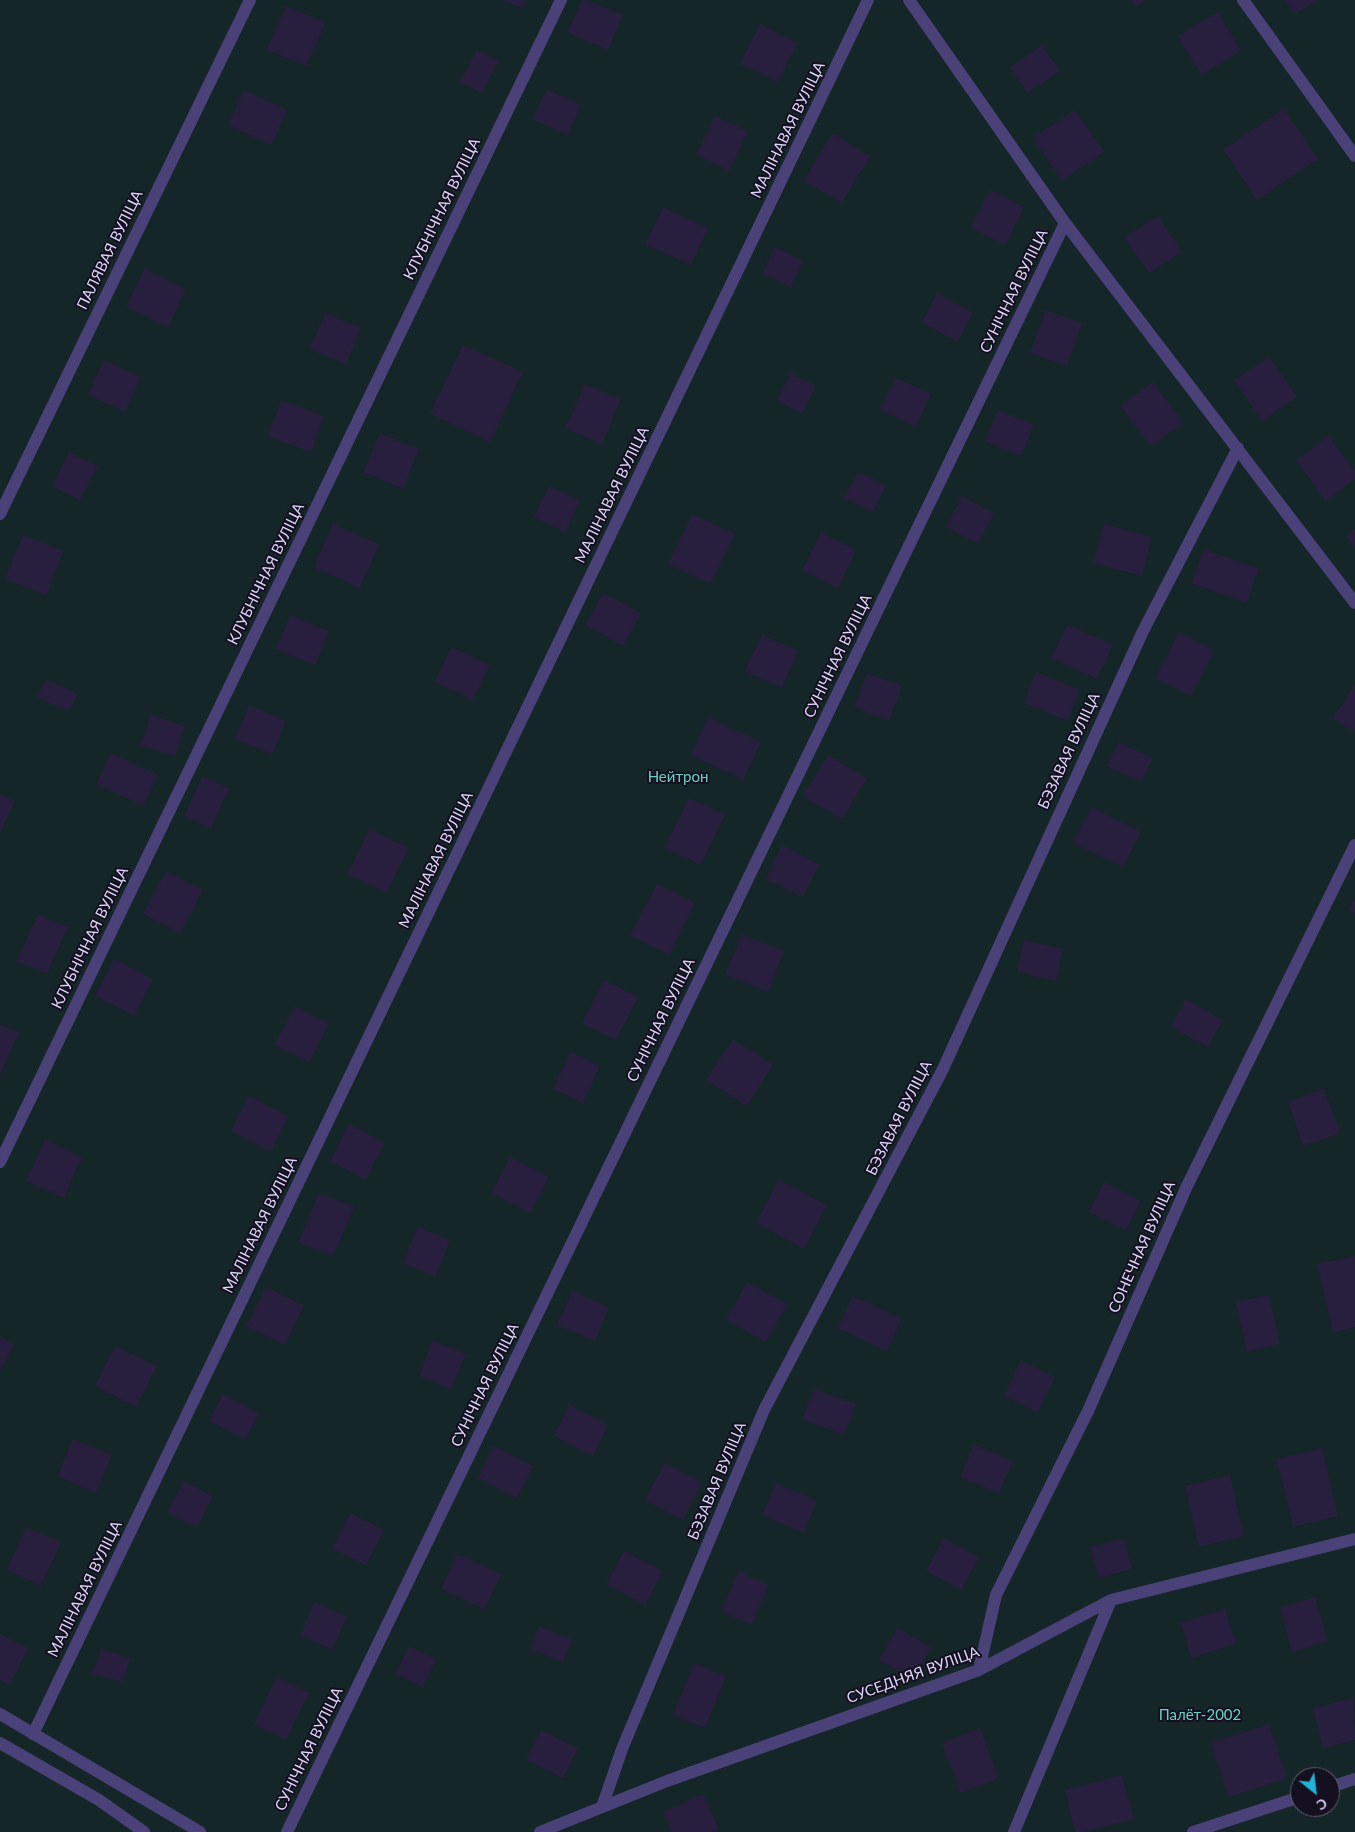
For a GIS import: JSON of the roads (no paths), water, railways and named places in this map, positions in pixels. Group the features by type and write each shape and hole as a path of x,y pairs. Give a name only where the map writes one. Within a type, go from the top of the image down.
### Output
{"street":[{"name":"ПАЛЯВАЯ ВУЛІЦА","path":"0,514 250,0"},
{"name":"КЛУБНІЧНАЯ ВУЛІЦА","path":"0,1162 561,0"},
{"name":"МАЛІНАВАЯ ВУЛІЦА","path":"33,1734 868,0"},
{"path":"909,0 1065,222 1355,603"},
{"path":"1243,0 1355,156"},
{"name":"СУНІЧНАЯ ВУЛІЦА","path":"287,1832 1065,222"},
{"name":"БЭЗАВАЯ ВУЛІЦА","path":"602,1807 622,1749 764,1410 942,1071 1142,631 1238,448"},
{"name":"СОНЕЧНАЯ ВУЛІЦА","path":"978,1670 996,1595 1088,1411 1186,1186 1355,845"},
{"name":"СУСЕДНЯЯ ВУЛІЦА","path":"540,1832 667,1781 978,1670 1111,1600 1355,1539"},
{"path":"1014,1832 1111,1600"},
{"path":"0,1714 200,1832"},
{"path":"0,1743 99,1800 144,1832"},
{"path":"1340,1784 1355,1779"},
{"path":"1193,1832 1290,1800"}],"park label":[{"name":"Нейтрон","path":"678,777"},
{"name":"Палёт-2002","path":"1200,1715"}]}
